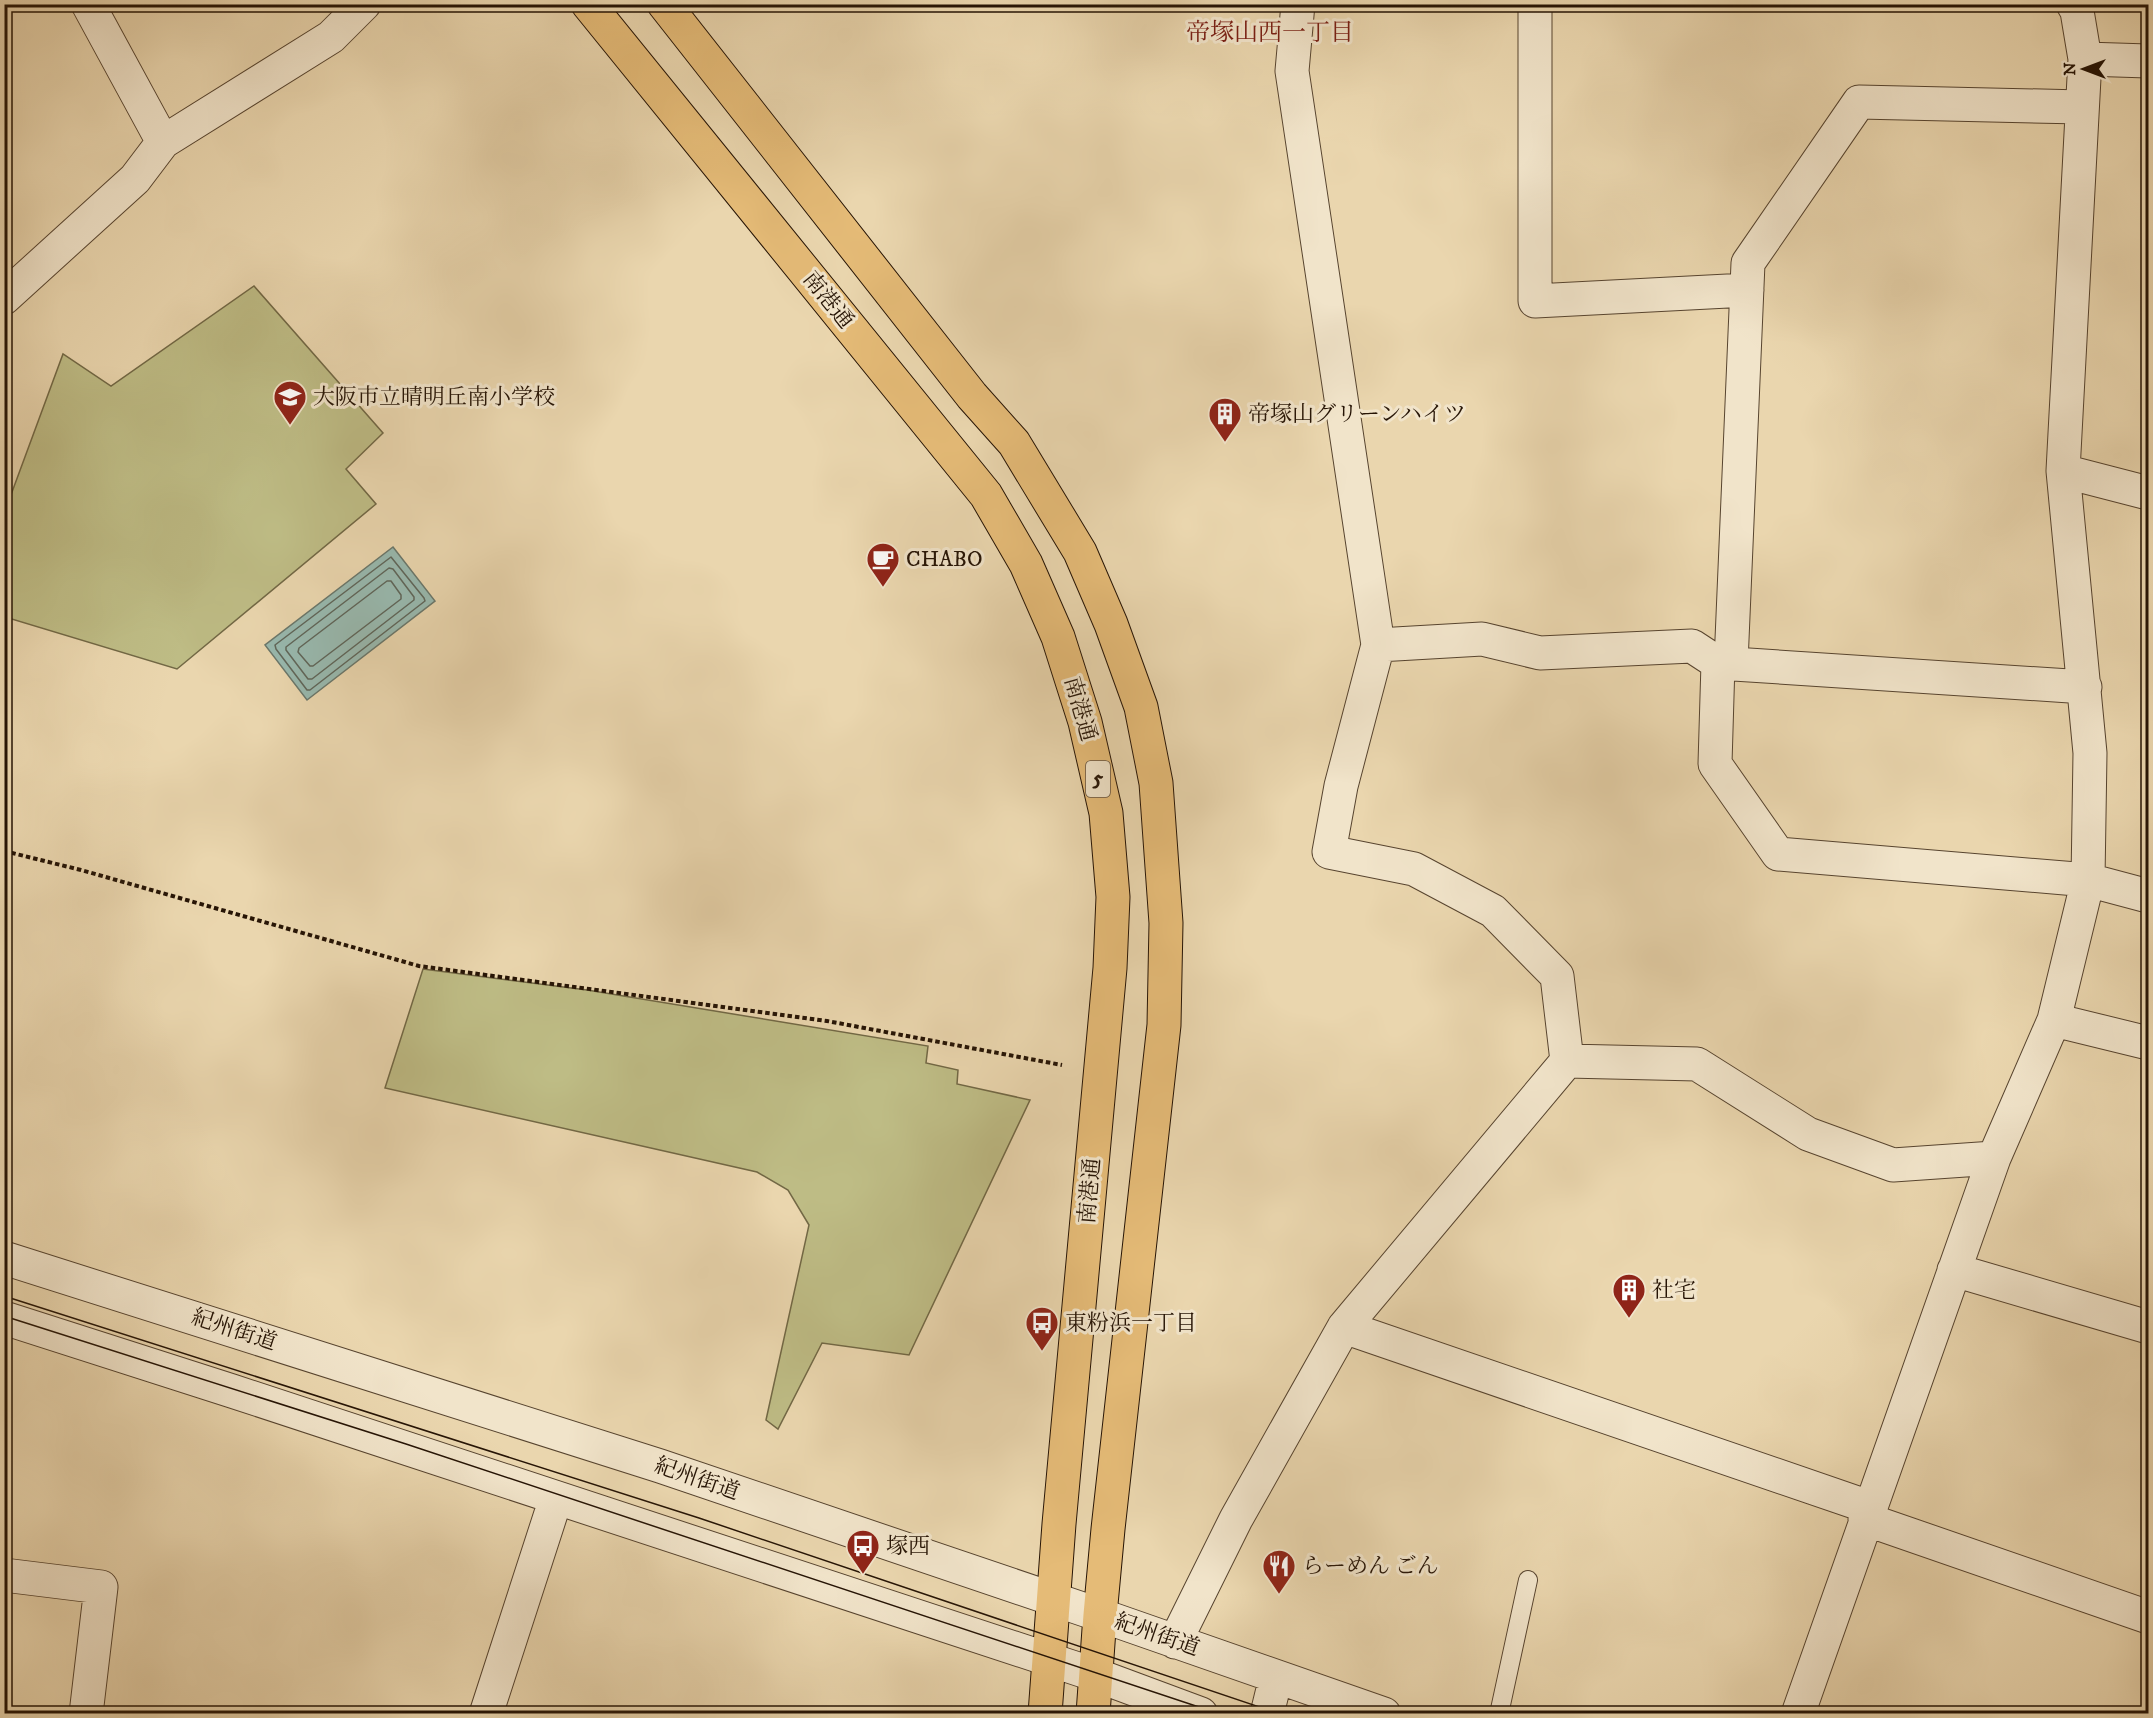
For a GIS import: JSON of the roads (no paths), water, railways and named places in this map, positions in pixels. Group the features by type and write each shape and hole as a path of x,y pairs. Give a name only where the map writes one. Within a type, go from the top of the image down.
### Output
{"main road":[{"name":"南港通","path":"588,4 986,495 1026,564 1058,637 1085,722 1106,813 1113,897 1110,968 1053,1600 1045,1713"},
{"path":"664,4 972,396 1014,443 1080,552 1111,624 1141,707 1156,783 1160,826 1166,923 1164,1025 1100,1615 1093,1713"}],"street":[{"path":"88,4 163,142"},
{"path":"4,298 135,179 163,142 332,37 364,4"},
{"path":"1175,1642 1236,1519 1344,1327 1567,1061 1557,976 1493,911 1414,869 1329,852 1341,786 1378,645 1292,71 1298,4"},
{"path":"1535,4 1535,301 1748,291"},
{"path":"1798,1713 1994,1158 2054,1020 2088,880 2090,753 2063,471 2085,59 2077,11 2073,4"},
{"path":"2085,59 2148,61"},
{"path":"2082,107 1859,102 1748,264 1724,663 1715,764 1778,854 2088,880 2148,896"},
{"path":"2063,471 2148,494"},
{"path":"1378,645 1482,639 1540,653 1692,646 1724,663 2085,687"},
{"path":"2054,1020 2148,1043"},
{"path":"1567,1061 1697,1064 1809,1134 1893,1165 1994,1158"},
{"name":"紀州街道","path":"4,1258 648,1463 1384,1713"},
{"path":"1954,1270 2148,1327"},
{"path":"4,1318 1050,1662 1096,1675 1200,1713"},
{"path":"1344,1327 1867,1513 2148,1617"},
{"path":"486,1713 556,1498"},
{"path":"4,1575 100,1587 86,1713"},
{"path":"1267,1713 1276,1677"}],"lane":[{"path":"1498,1713 1528,1580"}],"water":[{"path":"393,547 435,601 307,700 265,645"}],"tram line":[{"path":"4,1296 699,1518 1280,1714"},
{"path":"4,1316 406,1444 1220,1714"}],"place":[{"name":"大阪市立晴明丘南小学校","path":"290,426"},
{"name":"帝塚山グリーンハイツ","path":"1225,443"},
{"name":"CHABO","path":"883,588"},
{"name":"社宅","path":"1629,1319"},
{"name":"東粉浜一丁目","path":"1042,1352"},
{"name":"塚西","path":"863,1575"},
{"name":"らーめん ごん","path":"1279,1595"}],"district":[{"name":"帝塚山西一丁目","path":"1270,33"}]}
